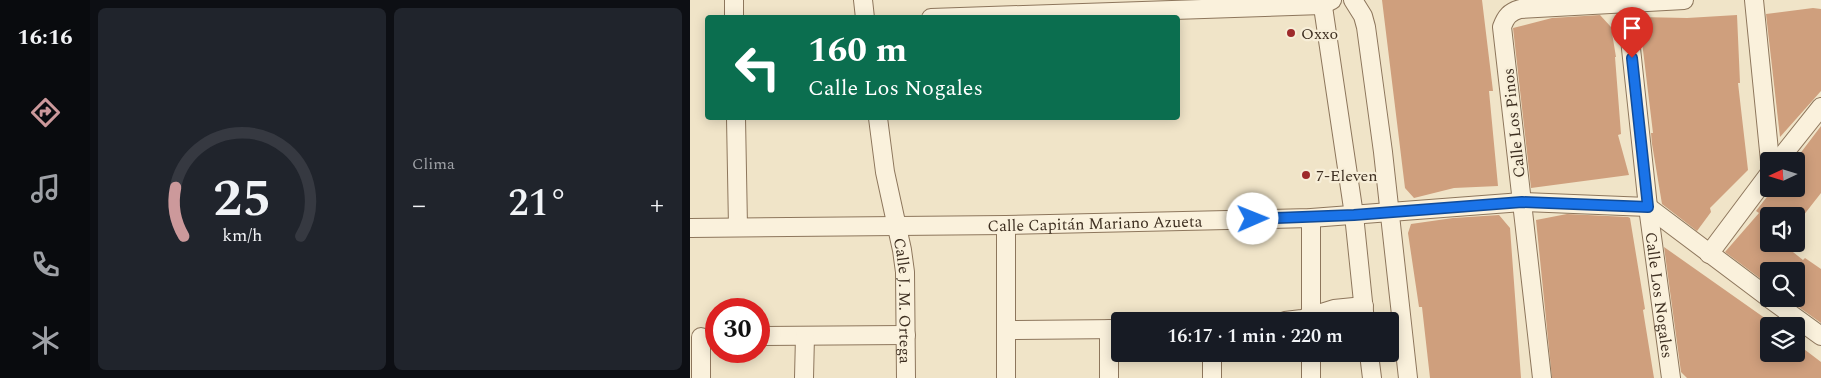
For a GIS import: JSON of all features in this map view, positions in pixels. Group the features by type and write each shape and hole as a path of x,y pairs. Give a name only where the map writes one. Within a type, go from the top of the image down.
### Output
{"street":[{"path":"734,0 734,15"},
{"path":"863,0 865,15"},
{"path":"1353,0 1363,16 1366,26 1408,378"},
{"path":"1626,2 1684,0"},
{"path":"1754,0 1769,152"},
{"path":"1005,15 1325,2 1354,215 1364,312"},
{"name":"Calle Los Pinos","path":"1542,378 1502,27 1505,18 1511,12 1520,9 1626,2"},
{"name":"Calle Los Nogales","path":"1626,2 1648,207 1671,378"},
{"path":"1785,152 1821,107"},
{"path":"736,120 738,227"},
{"name":"Calle J. M. Ortega","path":"878,120 905,272 906,378"},
{"path":"1709,254 1760,186"},
{"name":"Calle Capitán Mariano Azueta","path":"690,228 1006,225 1310,218 1522,202 1648,207"},
{"path":"1648,207 1760,291"},
{"path":"1310,218 1311,312"},
{"path":"1006,225 1006,378"},
{"path":"1782,307 1821,336"},
{"path":"1329,312 1334,310 1349,312"},
{"path":"1007,330 1111,329"},
{"path":"770,336 906,335"},
{"path":"804,378 805,336"},
{"path":"701,378 702,337"},
{"path":"1109,378 1111,362"},
{"path":"1212,362 1212,378"},
{"path":"1311,362 1312,378"},
{"path":"1370,362 1372,378"}],"building":[{"path":"1382,0 1482,0 1493,91 1489,91 1498,186 1454,188 1414,198 1405,188"},
{"path":"1813,8 1821,9 1821,91 1780,137 1766,14"},
{"path":"1600,15 1611,27 1616,57 1621,134 1618,135 1629,175 1531,188 1513,28 1552,18"},
{"path":"1737,15 1740,83 1738,83 1748,170 1710,208 1711,212 1697,231 1662,204 1652,144 1651,133 1653,133 1639,17 1687,18"},
{"path":"1821,126 1821,193 1805,213 1805,207 1760,207 1760,252 1793,252 1803,260 1805,258 1821,269 1821,323 1799,307 1805,307 1805,262 1760,262 1760,278 1725,252 1759,213 1756,211 1766,198 1805,198 1805,152 1801,152"},
{"path":"1567,214 1630,218 1654,378 1552,378 1536,220"},
{"path":"1499,215 1510,228 1521,378 1430,378 1422,307 1419,307 1408,233 1411,224 1453,218"},
{"path":"1664,247 1763,317 1760,317 1760,362 1805,362 1805,350 1821,362 1821,378 1687,378 1681,372"}],"place":[{"name":"Oxxo","path":"1291,33"},
{"name":"7-Eleven","path":"1306,175"}],"route":[{"path":"1253,219 1310,218 1522,202 1648,207 1632,58"}]}
